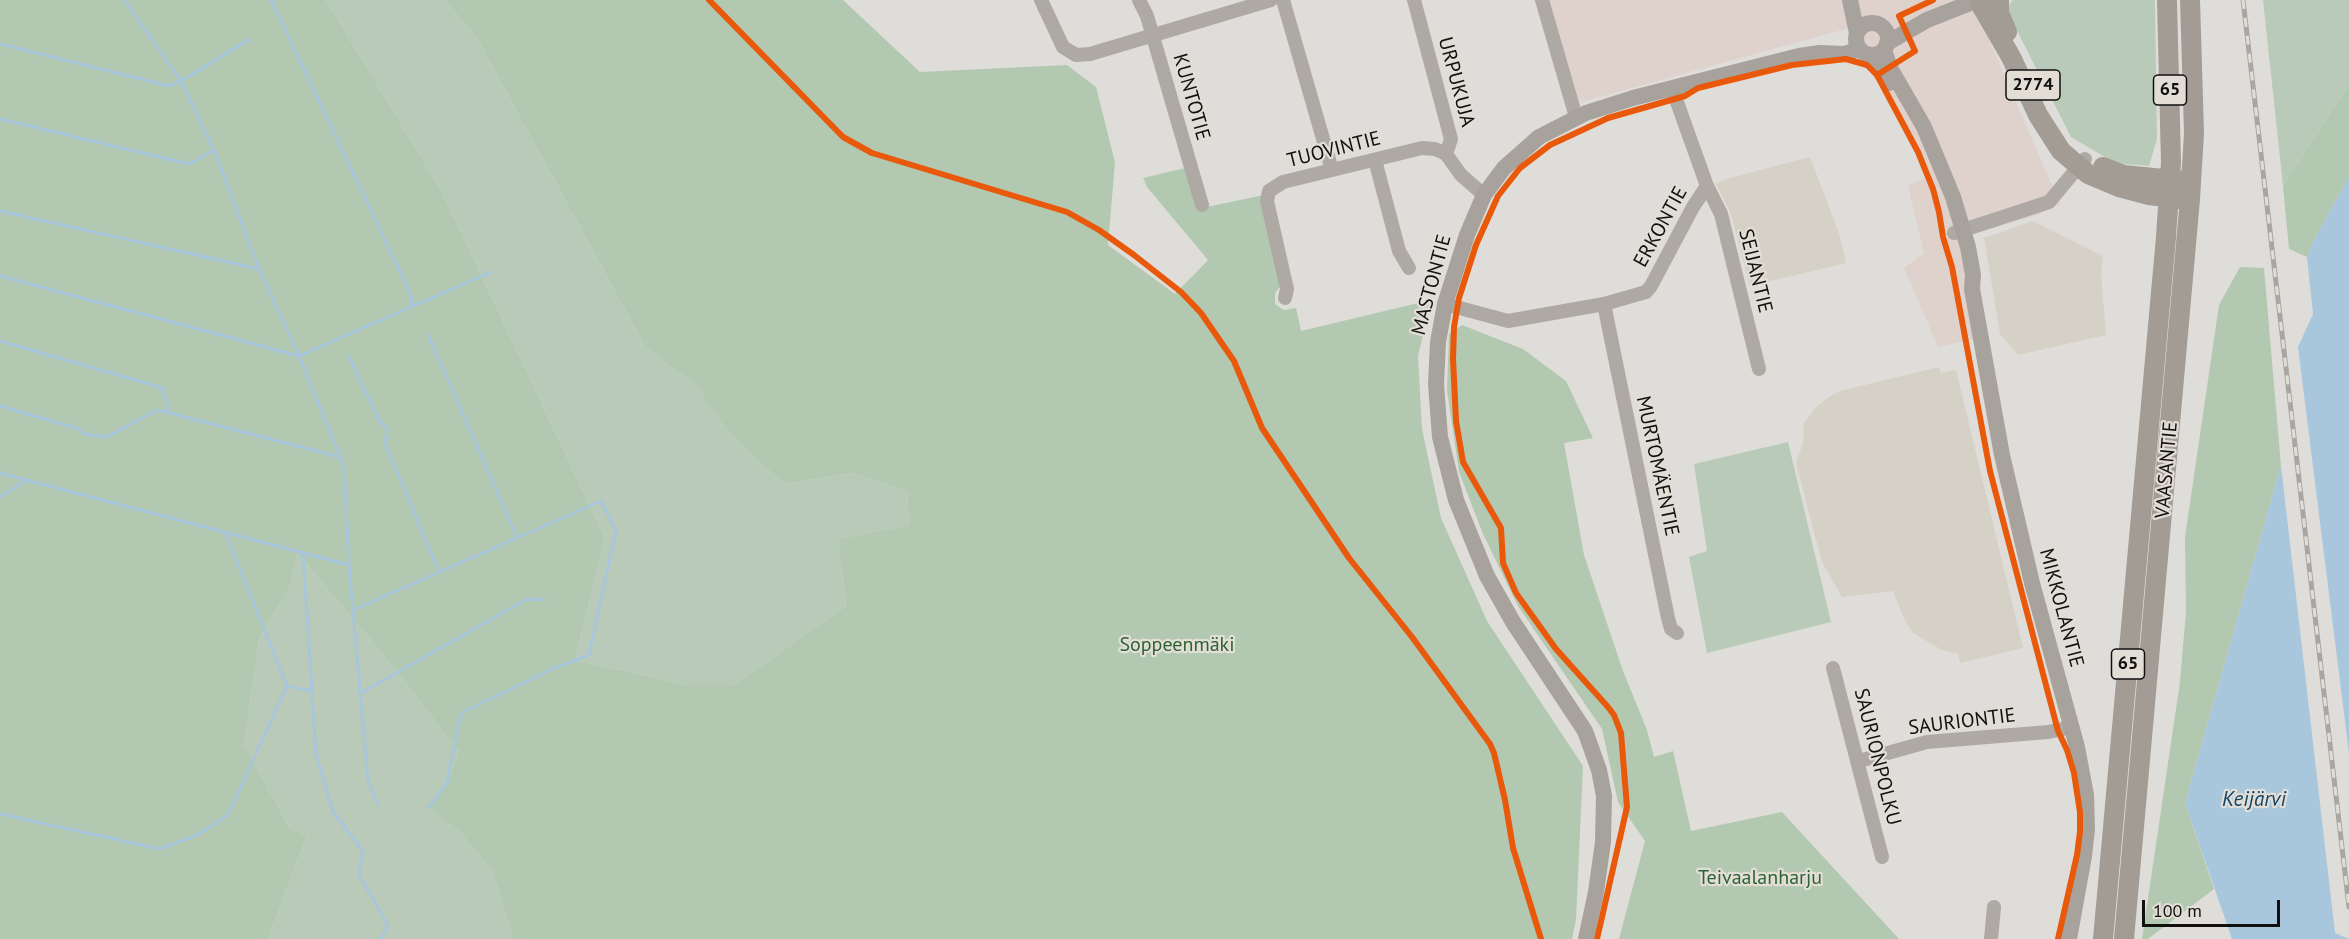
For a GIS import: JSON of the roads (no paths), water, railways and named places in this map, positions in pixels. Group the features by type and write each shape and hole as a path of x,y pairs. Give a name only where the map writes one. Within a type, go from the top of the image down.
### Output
{"highway":[{"name":"VAASANTIE","path":"2103,939 2158,345 2169,189 2170,81 2167,0"},
{"name":"VAASANTIE","path":"2124,939 2191,190 2193,78 2190,0"},
{"name":"2774","path":"1986,1 1999,13 2053,126 2082,163 2169,189 2191,190"}],"main road":[{"path":"1850,0 1871,40 1948,0"},
{"name":"MIKKOLANTIE","path":"1856,0 1885,76 1920,140 1958,231 1967,279 1972,289 2002,455 2032,583 2072,727 2085,784 2087,818 2084,856 2069,939"},
{"name":"2774","path":"1871,40 1986,1"},
{"name":"MASTONTIE","path":"1586,939 1604,842 1604,796 1599,770 1585,731 1513,622 1487,576 1456,500 1440,437 1436,384 1438,342 1445,304 1467,235 1484,195 1497,175 1539,137 1576,117 1616,102 1871,40"}],"street":[{"path":"1041,0 1063,47 1076,55 1090,54 1271,0"},
{"name":"KUNTOTIE","path":"1139,0 1152,34 1202,205"},
{"path":"1283,0 1332,170"},
{"name":"URPUKUJA","path":"1414,0 1451,139 1446,154 1461,175 1484,195"},
{"path":"1542,0 1576,117"},
{"name":"ERKONTIE","path":"1445,304 1508,321 1641,295 1651,286 1693,207 1707,186 1672,88"},
{"name":"TUOVINTIE","path":"1285,298 1287,289 1267,201 1269,191 1283,182 1422,148 1435,149 1446,154"},
{"path":"1374,160 1399,251 1408,268"},
{"path":"1958,231 2016,215 2049,202 2082,163"},
{"name":"SEIJANTIE","path":"1707,186 1721,214 1759,369"},
{"name":"MURTOMÄENTIE","path":"1604,304 1668,618 1671,629 1677,633"},
{"name":"SAURIONPOLKU","path":"1833,668 1859,761 1882,857"},
{"name":"SAURIONTIE","path":"1859,761 1927,742 2048,732 2072,727"},
{"path":"1991,939 1994,907"}],"water":[{"path":"2349,177 2349,753 2298,347 2313,314 2307,257"},
{"name":"Keijärvi","path":"2281,466 2335,933 2349,939 2232,939 2185,803"}],"waterway":[{"path":"124,0 181,81 214,150 259,269 299,356 344,466 349,565 368,781 378,804"},
{"path":"271,0 412,297 411,307"},
{"path":"0,44 169,86 250,39"},
{"path":"0,119 189,164 214,150"},
{"path":"0,211 259,269"},
{"path":"0,276 299,356 491,272"},
{"path":"428,335 517,537"},
{"path":"0,341 163,388 169,413"},
{"path":"349,357 379,420 387,429 385,443 439,572"},
{"path":"0,406 79,429 84,434 106,437 158,410 340,457"},
{"path":"0,473 349,565"},
{"path":"0,497 26,481"},
{"path":"353,610 601,501 616,531 589,655 557,667 461,713 447,783 428,808"},
{"path":"225,532 287,686 311,691"},
{"path":"303,553 316,754 333,812 363,851 359,875 388,925 381,939"},
{"path":"361,693 527,599 544,600"},
{"path":"0,814 160,849 197,835 228,815 287,686"}],"railway":[{"path":"2243,0 2349,907"}],"park label":[{"name":"Soppeenmäki","path":"1177,645"},
{"name":"Teivaalanharju","path":"1760,878"}]}
